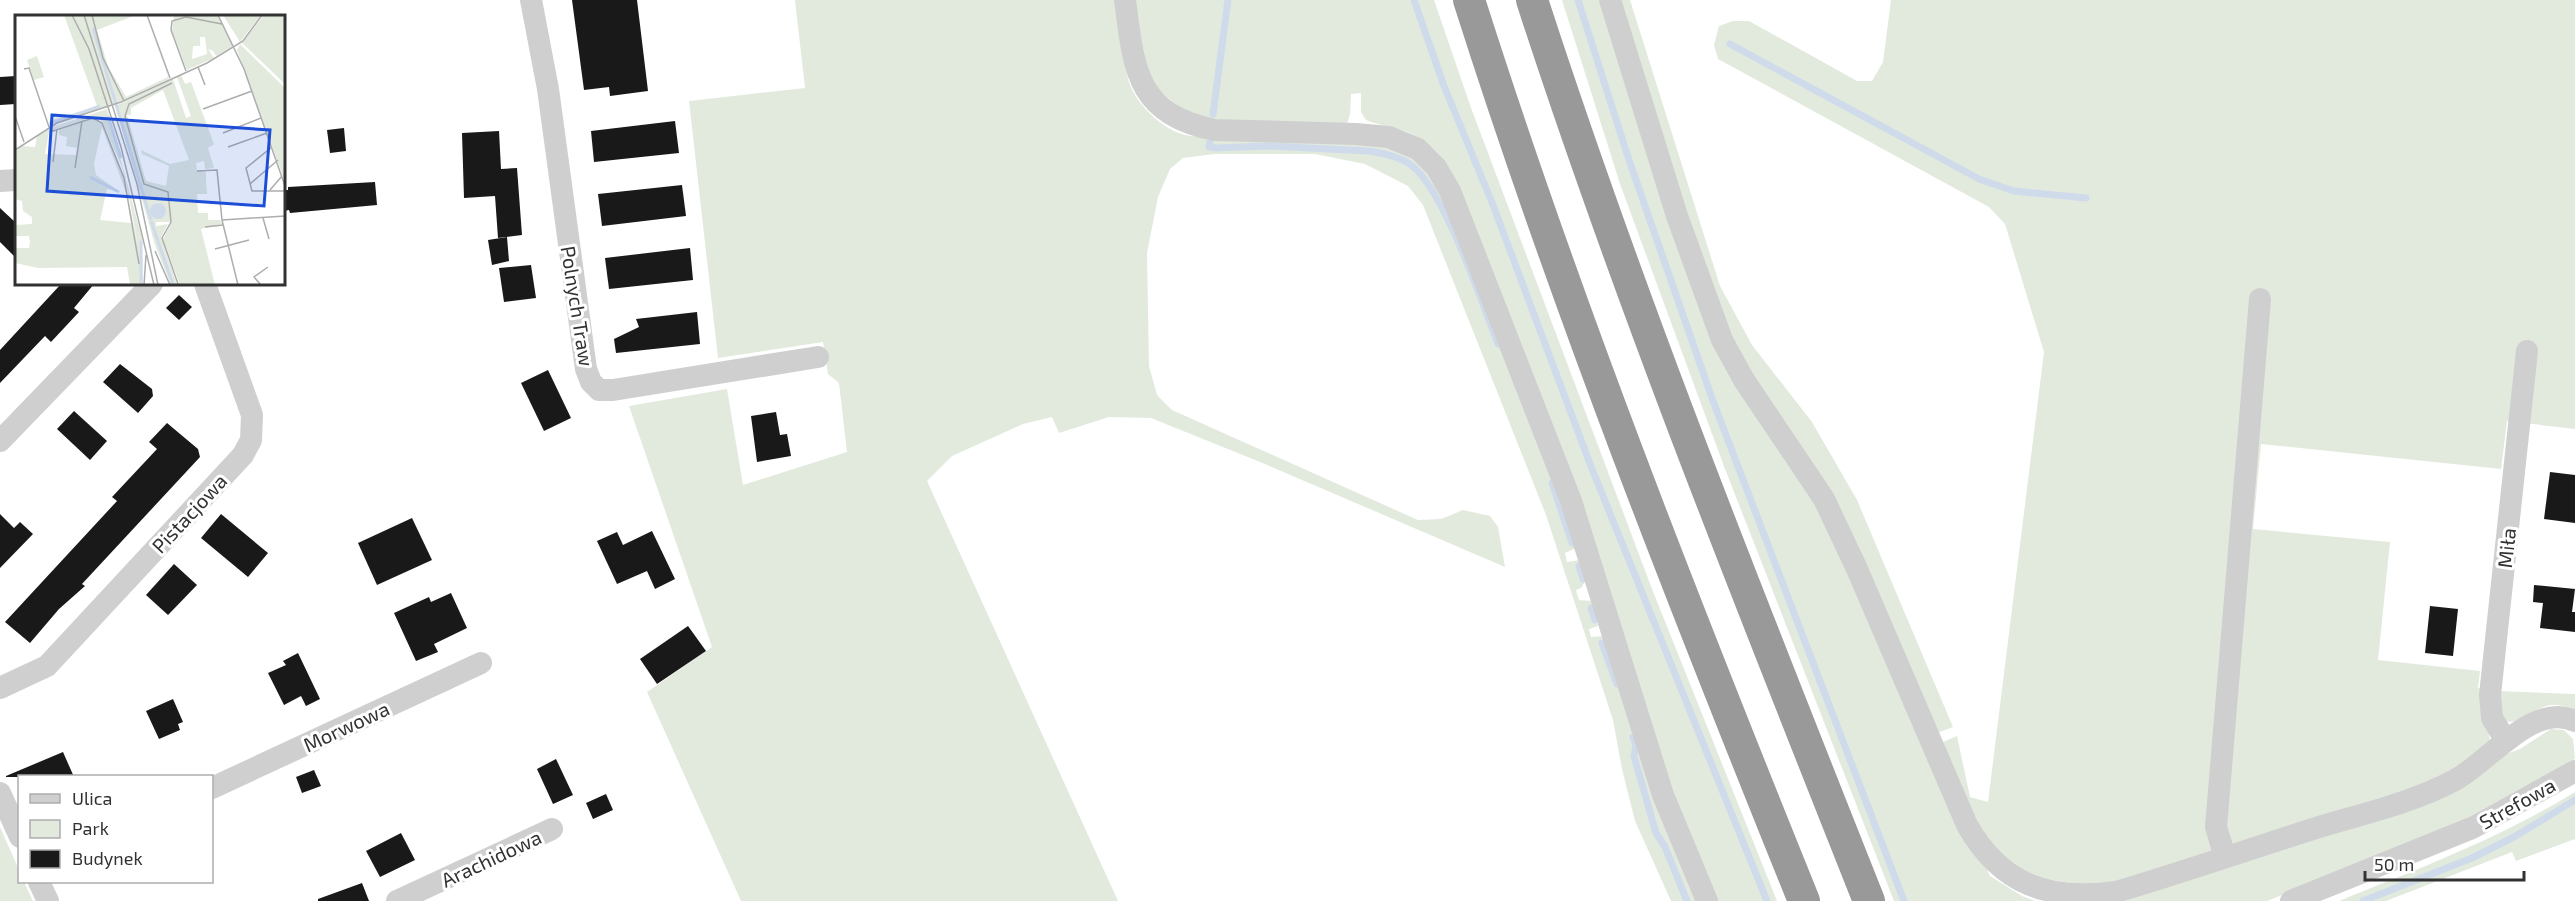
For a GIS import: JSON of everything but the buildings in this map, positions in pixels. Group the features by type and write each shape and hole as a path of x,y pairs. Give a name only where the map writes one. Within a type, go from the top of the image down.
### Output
{"highway":[{"path":"1469,0 1528,178 1638,480 1803,901"},
{"path":"1532,0 1596,190 1695,460 1869,901"}],"street":[{"name":"Polnych Traw","path":"531,0 548,89 585,358 591,382 599,390 613,390 818,357"},
{"path":"1125,0 1132,58 1143,87 1164,110 1180,120 1194,126 1215,129 1389,137 1418,150 1436,167 1450,191 1571,501 1663,795 1707,901"},
{"path":"1610,0 1677,216 1722,340 1744,380 1824,499 1853,559 1967,825 1979,846 2005,874 2029,886 2078,897 2116,892 2424,794 2477,767 2506,741 2530,724 2550,716 2565,716 2575,721"},
{"path":"0,181 15,180"},
{"path":"0,441 151,285"},
{"name":"Pistacjowa","path":"0,688 47,666 243,455 251,440 252,415 205,285"},
{"path":"2225,857 2216,827 2260,299"},
{"name":"Miła","path":"2506,741 2492,718 2490,695 2527,351"},
{"name":"Morwowa","path":"213,789 481,663"},
{"name":"Strefowa","path":"2291,901 2475,827 2575,771"},
{"path":"0,793 18,833"},
{"name":"Arachidowa","path":"398,901 552,830"},
{"path":"39,883 48,901"}],"green space":[{"path":"795,0 1117,0 1129,81 1134,93 1153,116 1177,132 1189,136 1379,143 1407,154 1431,174 1470,252 1576,548 1565,553 1567,562 1580,560 1587,579 1581,588 1576,590 1579,600 1591,601 1598,626 1589,629 1591,637 1603,636 1700,901 1671,901 1635,821 1613,720 1546,515 1423,205 1408,186 1365,164 1315,154 1214,154 1183,158 1170,169 1158,197 1147,253 1149,366 1157,395 1172,410 1418,520 1441,519 1463,510 1490,516 1498,527 1505,567 1265,464 1151,418 1109,417 1059,433 1052,417 1023,424 952,456 927,481 1118,901 741,901 647,692 712,647 629,406 727,389 743,485 847,452 839,383 828,374 823,342 718,358 689,101 805,88"},
{"path":"1128,0 1434,0 1470,105 1652,589 1777,901 1714,901 1689,846 1449,167 1436,151 1420,139 1402,130 1366,120 1361,112 1361,93 1351,94 1347,124 1271,127 1191,117 1149,82"},
{"path":"1562,0 1604,0 1669,213 1801,474 1990,876 2022,896 2035,901 1894,901 1725,469 1620,184"},
{"path":"1617,0 1630,0 1720,286 1752,345 1812,422 1857,500 1953,727 1937,733 1828,486 1728,337"},
{"path":"1891,0 2575,0 2575,429 2507,421 2501,469 2261,444 2253,529 2390,542 2378,660 2480,671 2478,688 2482,689 2490,741 2440,781 2217,849 2105,888 2023,876 1978,833 1943,742 1957,736 1970,797 1988,802 2044,352 2005,224 1989,207 1718,59 1714,45 1719,26 1733,21 1749,21 1857,81 1872,81 1883,62"},
{"path":"2498,691 2575,694 2575,709 2551,705 2509,722 2503,720"},
{"path":"2551,729 2564,730 2573,739 2575,758 2569,764 2442,832 2267,901 2104,901 2520,749"},
{"path":"2575,780 2575,784 2475,839 2320,901"},
{"path":"2575,792 2575,839 2516,861 2512,852 2386,901 2339,901 2489,838"},
{"path":"0,827 18,868 18,883 24,883 33,901 0,901"}],"waterway":[{"path":"1213,114 1228,0"},
{"path":"1414,0 1444,86 1493,205 1592,469 1767,901"},
{"path":"1578,0 1629,160 1713,401 1904,901"},
{"path":"1730,44 1979,179 2014,191 2086,198"},
{"path":"1210,142 1209,147 1216,148 1268,146 1368,151 1396,157 1411,165 1424,178 1449,221 1498,344"},
{"path":"1552,483 1572,543"},
{"path":"1579,566 1583,579"},
{"path":"1591,608 1595,620"},
{"path":"1602,643 1617,684"},
{"path":"1633,737 1636,746 1634,756 1656,833 1665,847 1687,901"},
{"path":"2363,901 2472,858 2514,837 2575,800"}]}
